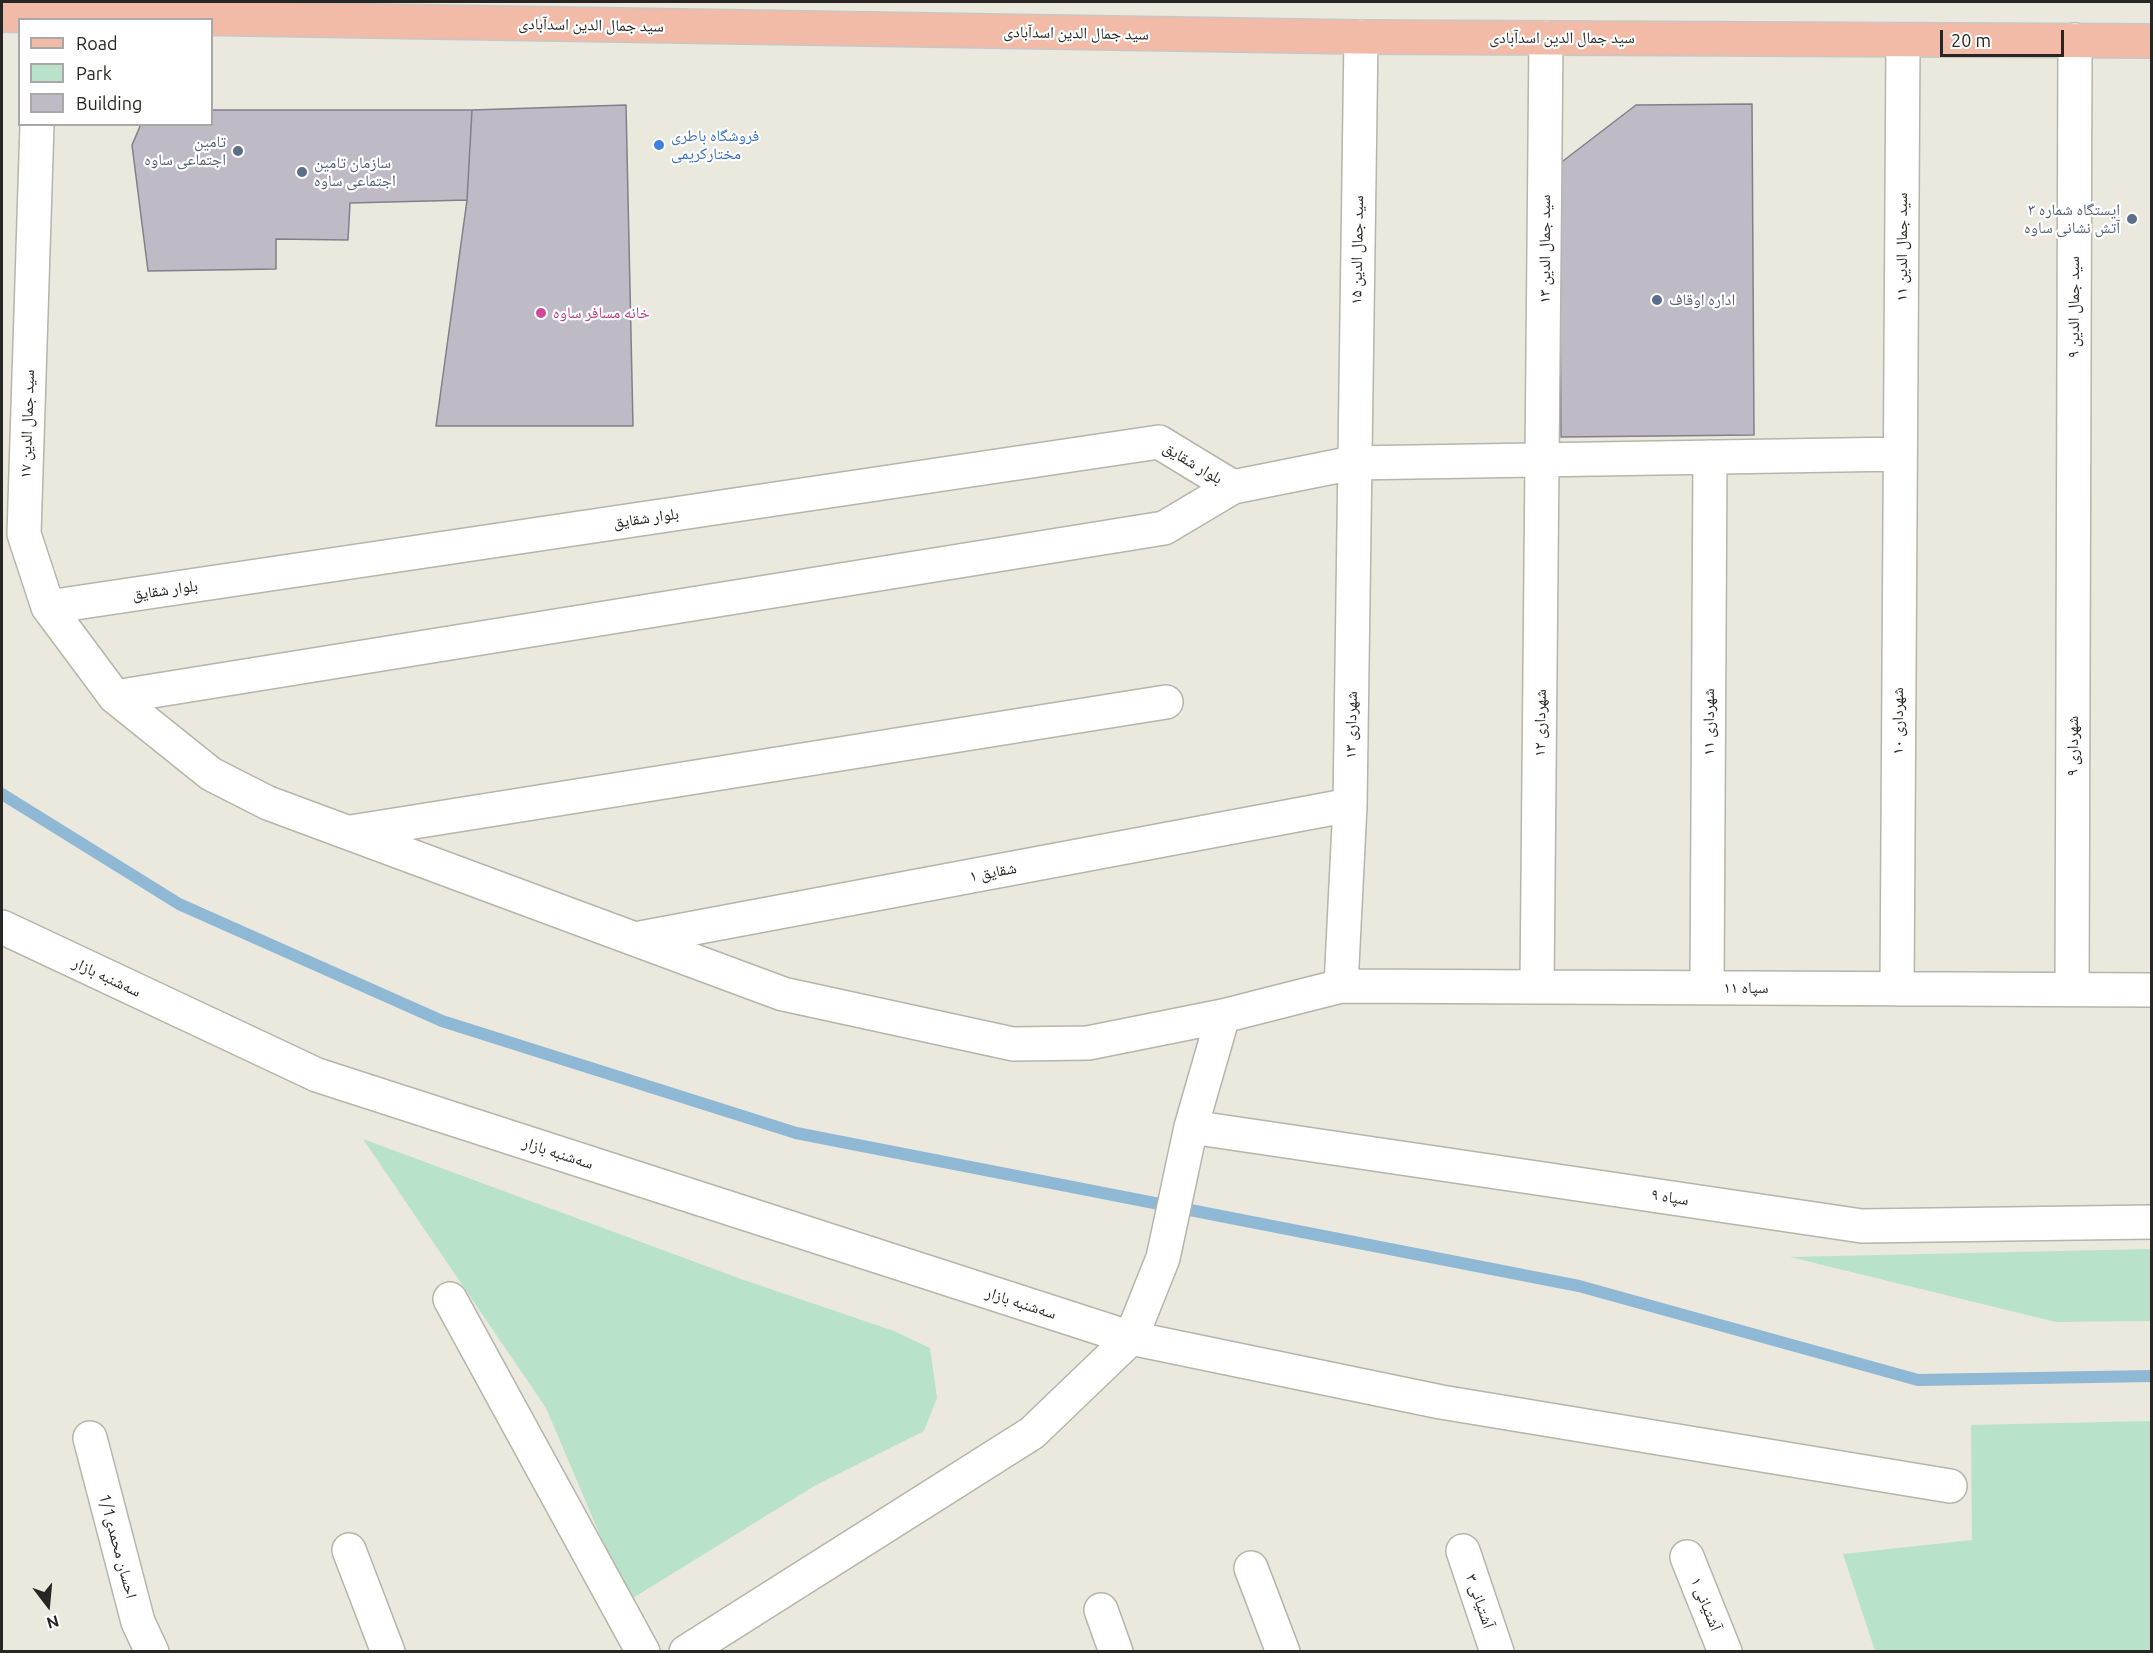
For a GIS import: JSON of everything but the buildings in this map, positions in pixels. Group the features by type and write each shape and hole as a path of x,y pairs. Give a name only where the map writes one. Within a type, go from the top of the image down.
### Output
{"main road":[{"name":"سید جمال الدین اسدآبادی","path":"22,17 89,18"},
{"name":"سید جمال الدین اسدآبادی","path":"213,20 1361,37 2151,41"}],"street":[{"name":"سید جمال الدین ۱۵","path":"1353,463 1361,37"},
{"name":"سید جمال الدین ۱۳","path":"1544,460 1546,38"},
{"name":"سید جمال الدین ۹","path":"2074,502 2075,40"},
{"name":"سید جمال الدین ۱۱","path":"1900,454 1903,41"},
{"name":"سید جمال الدین ۱۷","path":"37,126 24,534 48,607 115,697 211,774 268,804 635,939"},
{"name":"بلوار شقایق","path":"48,607 1159,442 1233,487"},
{"name":"بلوار شقایق","path":"115,697 1164,528 1233,487 1353,463 1900,454"},
{"name":"شهرداری ۱۰","path":"1897,989 1900,454"},
{"name":"شهرداری ۱۱","path":"1707,988 1710,457"},
{"name":"شهرداری ۱۲","path":"1537,986 1544,460"},
{"name":"شهرداری ۱۳","path":"1341,986 1350,805 1353,463"},
{"name":"شهرداری ۹","path":"2072,989 2074,502"},
{"path":"349,832 1166,702"},
{"name":"شقایق ۱","path":"635,939 1350,805"},
{"name":"سه‌شنبه بازار","path":"2,927 317,1075 1131,1338 1441,1402 1950,1486"},
{"name":"سپاه ۱۱","path":"635,939 783,994 1013,1044 1088,1043 1223,1016 1341,986 2151,990"},
{"path":"686,1652 1032,1433 1131,1338 1163,1258 1189,1138 1223,1016"},
{"name":"سپاه ۹","path":"1189,1138 1862,1226 2151,1222"},
{"path":"450,1299 643,1652"},
{"name":"احسان محمدی1/1","path":"90,1438 138,1622 152,1652"},
{"path":"349,1550 388,1652"},
{"name":"آشتیانی ۳","path":"1463,1551 1497,1652"},
{"name":"آشتیانی ۱","path":"1687,1557 1725,1652"},
{"path":"1251,1568 1283,1652"},
{"path":"1101,1610 1116,1652"}],"green space":[{"path":"363,1139 741,1279 894,1331 930,1348 937,1398 924,1431 816,1485 628,1601 546,1408"},
{"path":"2151,1249 2151,1321 2056,1322 1790,1257"},
{"path":"2151,1421 2151,1651 1875,1651 1843,1554 1972,1540 1971,1425"}],"waterway":[{"path":"2,794 179,904 442,1021 796,1133 1579,1286 1918,1380 2152,1376"}],"place":[{"name":"فروشگاه باطری مختارکریمی","path":"659,145"},
{"name":"تامین اجتماعی ساوه","path":"238,151"},
{"name":"سازمان تامین اجتماعی ساوه","path":"302,172"},
{"name":"ایستگاه شماره ۳ آتش نشانی ساوه","path":"2132,219"},
{"name":"اداره اوقاف","path":"1657,300"},
{"name":"خانه مسافر ساوه","path":"541,313"}]}
